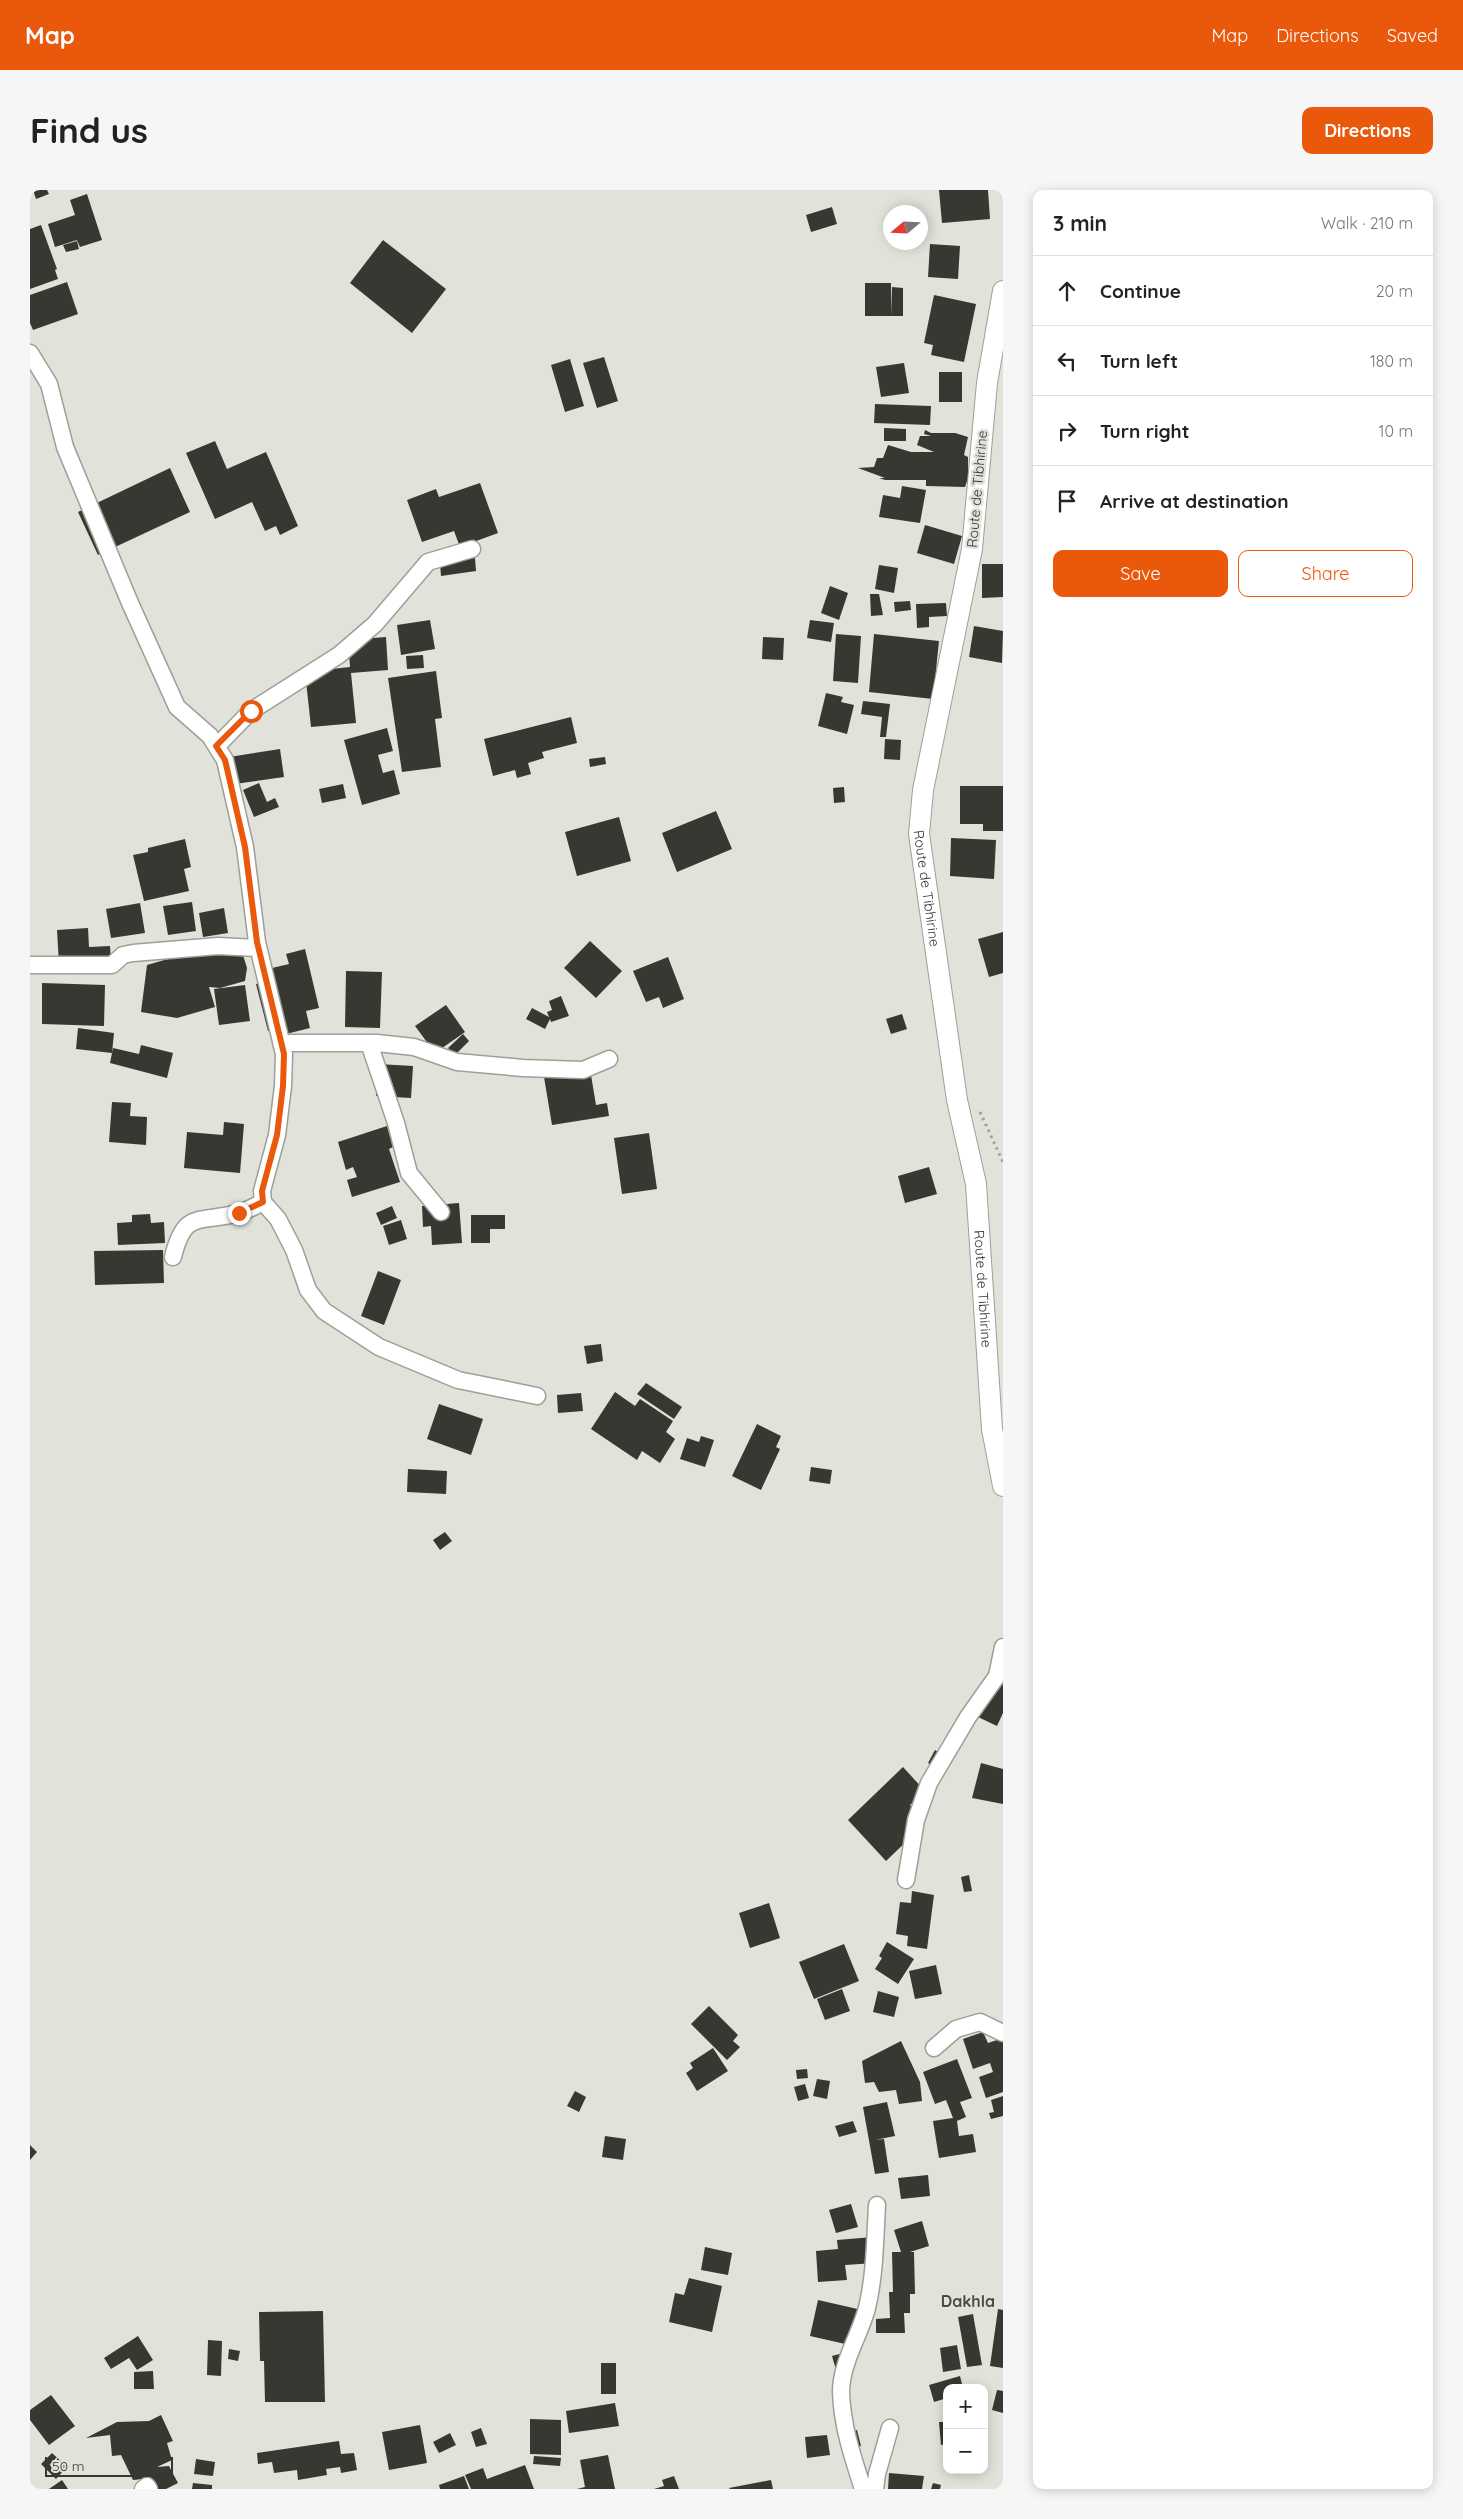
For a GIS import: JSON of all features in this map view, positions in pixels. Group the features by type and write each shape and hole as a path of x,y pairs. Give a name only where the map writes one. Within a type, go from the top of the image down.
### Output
{"street":[{"name":"Route de Tibhirine","path":"1003,291 987,383 972,549 923,790 919,834 957,1100 976,1184 992,1429 1003,1486"},
{"path":"30,352 49,384 65,447 130,603 177,707 210,736 225,760 245,847 258,948 284,1054 283,1086 277,1135 262,1191 263,1202 278,1219 294,1250 308,1290 324,1311 379,1347 458,1380 537,1396"},
{"path":"216,746 251,711 339,654 375,624 428,562 472,549"},
{"path":"30,965 112,965 123,955 133,953 218,946 258,948"},
{"path":"281,1042 369,1043 414,1047 457,1062 523,1068 583,1070 609,1059"},
{"path":"369,1043 396,1123 409,1173 441,1212"},
{"path":"173,1257 178,1236 191,1221 239,1213 263,1202"},
{"path":"906,1880 916,1820 929,1783 968,1717 997,1676 1003,1648"},
{"path":"934,2048 956,2030 980,2022 1003,2033"},
{"path":"863,2489 850,2448 841,2390 847,2365 868,2302 874,2270 877,2205"},
{"path":"875,2489 877,2474 890,2428"},
{"path":"143,2489 147,2486 149,2489"}],"building":[{"path":"33,190 47,190 49,194 36,199"},
{"path":"939,190 988,190 990,219 942,223"},
{"path":"87,194 102,240 80,247 77,240 55,247 48,224 75,215 70,200"},
{"path":"832,207 837,224 811,232 806,215"},
{"path":"41,225 57,269 55,270 58,279 30,289 30,229"},
{"path":"383,240 446,289 412,333 350,283"},
{"path":"77,241 79,249 66,252 63,245"},
{"path":"930,244 960,246 958,279 928,277"},
{"path":"67,282 78,314 33,330 30,323 30,295"},
{"path":"865,283 891,283 891,316 865,316"},
{"path":"892,287 903,288 903,316 891,316"},
{"path":"934,295 976,304 964,362 931,355 933,345 924,343"},
{"path":"604,357 618,401 597,408 583,363"},
{"path":"570,359 584,406 565,412 551,365"},
{"path":"904,363 909,393 881,397 876,367"},
{"path":"939,372 962,372 962,402 939,402"},
{"path":"875,404 931,406 930,425 874,423"},
{"path":"884,428 906,429 906,441 884,441"},
{"path":"925,430 931,433 955,433 968,437 964,455 968,457 968,478 965,487 926,486 926,480 885,480 879,478 885,478 858,468 874,467 877,458 883,458 888,445 911,452 934,452 917,445 920,436 931,436 924,434"},
{"path":"215,441 227,469 266,452 298,526 280,535 276,526 265,531 252,502 215,519 186,453"},
{"path":"170,468 190,512 98,555 78,512"},
{"path":"480,483 498,533 460,547 454,531 422,542 407,500 436,489 439,497"},
{"path":"902,486 926,490 920,523 879,517 883,495 900,498"},
{"path":"925,525 962,536 954,564 917,553"},
{"path":"475,558 476,571 441,576 440,563"},
{"path":"982,564 1003,564 1003,597 982,598"},
{"path":"879,565 898,568 894,593 875,589"},
{"path":"830,586 848,593 839,620 821,613"},
{"path":"870,594 879,594 883,615 871,616"},
{"path":"910,601 911,610 895,612 894,602"},
{"path":"946,603 947,616 929,617 929,627 917,628 916,604"},
{"path":"430,620 435,649 401,655 397,625"},
{"path":"810,620 834,623 831,642 807,638"},
{"path":"974,626 1003,631 1002,663 969,657"},
{"path":"836,634 861,636 858,683 833,681"},
{"path":"874,634 939,641 933,699 869,692"},
{"path":"386,637 388,670 351,673 356,723 311,727 305,672 350,667 348,640"},
{"path":"763,637 784,638 783,660 762,659"},
{"path":"423,655 424,668 407,669 406,656"},
{"path":"436,671 442,718 435,719 441,767 402,772 388,678"},
{"path":"826,693 843,697 841,702 854,705 847,734 818,726"},
{"path":"863,701 890,704 886,737 880,737 882,717 861,714"},
{"path":"571,717 577,743 542,752 544,758 528,763 531,774 517,778 515,770 493,776 484,739"},
{"path":"387,728 393,751 378,755 383,773 394,770 400,794 362,805 344,740"},
{"path":"885,739 901,740 900,760 884,759"},
{"path":"280,749 284,777 235,784 223,758"},
{"path":"605,757 606,764 590,767 589,759"},
{"path":"259,783 267,802 275,798 279,807 254,817 243,790"},
{"path":"343,784 346,798 322,803 319,789"},
{"path":"960,786 1003,786 1003,831 983,831 983,824 960,824"},
{"path":"844,787 845,802 834,803 833,788"},
{"path":"716,811 732,849 677,872 662,833"},
{"path":"619,817 631,861 577,876 565,832"},
{"path":"951,838 996,840 994,879 950,876"},
{"path":"185,839 191,867 184,869 189,891 144,901 133,855 148,852 148,848"},
{"path":"192,902 196,931 168,935 163,906"},
{"path":"140,903 145,933 111,938 106,909"},
{"path":"224,908 228,933 203,937 199,913"},
{"path":"88,928 89,947 110,946 111,961 59,964 57,930"},
{"path":"1003,932 1003,973 989,977 978,939"},
{"path":"590,941 622,971 596,998 564,968"},
{"path":"206,948 242,952 247,968 245,981 220,988 209,987 215,1007 177,1018 141,1012 147,965"},
{"path":"305,949 319,1008 306,1011 310,1028 286,1034 284,1027 268,1031 256,984 275,980 272,968 289,964 286,954"},
{"path":"668,957 684,999 663,1008 659,997 646,1002 633,971"},
{"path":"346,971 382,972 380,1028 345,1027"},
{"path":"42,983 105,985 104,1026 42,1024"},
{"path":"245,985 250,1021 219,1025 214,989"},
{"path":"561,996 569,1016 551,1022 550,1019 545,1029 526,1019 532,1008 549,1017 547,1012 552,1010 549,1001"},
{"path":"446,1005 465,1032 435,1053 415,1026"},
{"path":"902,1014 907,1029 891,1034 886,1019"},
{"path":"78,1028 114,1033 112,1053 76,1049"},
{"path":"463,1034 469,1041 455,1055 448,1048"},
{"path":"141,1045 173,1053 167,1078 110,1063 113,1048 139,1054"},
{"path":"378,1064 413,1066 411,1098 376,1096"},
{"path":"590,1069 596,1105 607,1103 609,1116 552,1125 544,1077"},
{"path":"112,1102 131,1103 130,1116 147,1117 146,1145 109,1142"},
{"path":"224,1122 244,1124 240,1173 184,1168 187,1132 223,1135"},
{"path":"387,1126 393,1147 389,1149 400,1182 352,1197 347,1180 357,1177 353,1167 346,1170 338,1142"},
{"path":"649,1133 657,1189 622,1194 614,1138"},
{"path":"929,1167 937,1194 905,1203 898,1176"},
{"path":"459,1203 462,1243 432,1245 431,1226 423,1227 422,1206"},
{"path":"392,1206 397,1218 381,1225 376,1213"},
{"path":"150,1214 151,1223 164,1222 165,1243 118,1245 117,1223 132,1222 132,1215"},
{"path":"471,1215 505,1215 505,1229 490,1229 490,1243 471,1243"},
{"path":"401,1220 407,1239 389,1245 383,1226"},
{"path":"163,1250 164,1283 95,1285 94,1251"},
{"path":"378,1271 401,1280 384,1325 361,1316"},
{"path":"601,1344 603,1361 587,1364 584,1346"},
{"path":"646,1383 682,1407 674,1419 637,1394"},
{"path":"615,1392 635,1406 640,1399 673,1421 666,1432 675,1439 660,1463 642,1451 637,1460 591,1429"},
{"path":"581,1393 583,1411 558,1413 557,1395"},
{"path":"439,1404 483,1419 471,1455 427,1439"},
{"path":"757,1424 781,1436 776,1447 780,1449 761,1490 732,1476"},
{"path":"701,1436 714,1440 705,1467 680,1459 687,1438 699,1442"},
{"path":"811,1467 832,1470 830,1484 809,1481"},
{"path":"408,1469 447,1471 446,1494 407,1492"},
{"path":"445,1532 452,1541 440,1550 433,1540"},
{"path":"996,1677 1003,1680 1003,1713 997,1726 978,1717"},
{"path":"935,1750 943,1755 936,1768 928,1763"},
{"path":"981,1763 1003,1769 1003,1804 972,1798"},
{"path":"903,1767 925,1791 910,1805 923,1819 911,1837 886,1861 848,1820"},
{"path":"969,1875 972,1891 964,1892 961,1877"},
{"path":"912,1891 934,1895 927,1949 907,1946 908,1936 896,1934 900,1902 911,1903"},
{"path":"769,1903 780,1938 750,1948 739,1913"},
{"path":"887,1942 914,1959 898,1984 875,1969 882,1958 879,1956"},
{"path":"844,1944 859,1981 814,1999 799,1962"},
{"path":"936,1965 942,1994 915,1999 909,1971"},
{"path":"842,1989 850,2011 825,2020 817,1999"},
{"path":"878,1991 899,1997 894,2017 873,2012"},
{"path":"709,2006 738,2035 733,2041 740,2047 727,2060 691,2024"},
{"path":"983,2032 988,2043 1003,2038 1003,2092 986,2098 979,2077 993,2072 990,2063 973,2069 963,2039"},
{"path":"901,2041 920,2082 922,2101 899,2104 896,2090 879,2092 874,2082 865,2083 862,2061"},
{"path":"713,2048 728,2071 697,2091 686,2073 693,2068 690,2063"},
{"path":"957,2059 972,2098 960,2102 966,2117 957,2121 959,2136 973,2134 976,2152 939,2158 933,2121 953,2118 946,2100 935,2104 923,2072"},
{"path":"807,2069 808,2078 797,2079 796,2070"},
{"path":"817,2079 830,2081 827,2099 813,2096"},
{"path":"805,2084 809,2098 798,2101 794,2087"},
{"path":"575,2091 586,2097 579,2112 567,2106"},
{"path":"1003,2096 1003,2116 991,2119 989,2113 994,2112 991,2100"},
{"path":"887,2102 895,2136 875,2140 884,2139 889,2172 875,2174 863,2107"},
{"path":"853,2121 857,2132 839,2137 835,2126"},
{"path":"605,2136 626,2139 623,2160 602,2157"},
{"path":"30,2145 37,2152 30,2160"},
{"path":"928,2175 930,2196 901,2199 898,2178"},
{"path":"851,2204 858,2227 836,2233 829,2210"},
{"path":"922,2221 929,2246 910,2252 914,2252 915,2294 910,2294 910,2313 904,2313 905,2333 876,2333 876,2319 890,2318 889,2292 893,2292 892,2252 901,2252 894,2230"},
{"path":"873,2237 875,2263 845,2265 847,2280 818,2282 816,2251 838,2249 837,2240"},
{"path":"705,2247 732,2253 728,2275 701,2270"},
{"path":"689,2278 722,2286 712,2332 669,2322 675,2293 684,2295"},
{"path":"818,2300 862,2310 854,2346 810,2336"},
{"path":"998,2309 1003,2310 1003,2368 990,2366"},
{"path":"323,2311 325,2402 265,2402 264,2361 260,2361 259,2312"},
{"path":"973,2314 982,2365 967,2367 958,2317"},
{"path":"138,2336 153,2360 137,2370 129,2358 111,2369 104,2358"},
{"path":"208,2340 222,2341 221,2376 207,2375"},
{"path":"957,2345 961,2369 943,2372 940,2348"},
{"path":"229,2349 240,2351 238,2361 228,2359"},
{"path":"847,2352 836,2370 832,2356"},
{"path":"601,2363 616,2363 616,2394 601,2394"},
{"path":"153,2371 154,2389 134,2389 134,2372"},
{"path":"960,2376 962,2384 943,2384 943,2399 934,2402 929,2385"},
{"path":"997,2390 1003,2391 1003,2413 992,2410"},
{"path":"51,2395 75,2426 49,2445 30,2420 30,2410"},
{"path":"615,2403 619,2426 569,2433 566,2411"},
{"path":"161,2415 173,2441 167,2443 172,2460 157,2467 169,2466 178,2483 166,2489 144,2489 143,2479 133,2480 121,2455 112,2456 110,2435 86,2438 117,2422 149,2421"},
{"path":"530,2419 561,2420 561,2455 530,2454"},
{"path":"939,2422 943,2422 943,2445 941,2445"},
{"path":"420,2425 427,2463 389,2470 382,2432"},
{"path":"481,2428 487,2444 476,2447 471,2432"},
{"path":"857,2430 861,2446 853,2448 850,2431"},
{"path":"450,2433 456,2445 439,2453 433,2442"},
{"path":"827,2435 830,2455 807,2458 805,2437"},
{"path":"339,2441 341,2454 354,2453 357,2470 341,2473 340,2467 326,2469 327,2475 298,2480 297,2470 274,2473 272,2462 258,2464 257,2453"},
{"path":"52,2453 67,2467 56,2479 41,2464"},
{"path":"608,2455 615,2489 577,2489 585,2487 580,2460"},
{"path":"534,2456 561,2458 560,2466 533,2464"},
{"path":"196,2459 215,2462 213,2476 194,2474"},
{"path":"525,2465 534,2489 471,2489 465,2475 483,2468 487,2479"},
{"path":"889,2473 924,2476 922,2489 888,2489"},
{"path":"464,2476 469,2489 440,2489 439,2485"},
{"path":"674,2476 679,2489 654,2489 664,2486 662,2480"},
{"path":"62,2480 68,2489 49,2489"},
{"path":"771,2480 773,2489 729,2488"},
{"path":"193,2483 212,2485 212,2489 192,2489"},
{"path":"933,2483 941,2485 940,2489 931,2489"}],"district":[{"name":"Dakhla","path":"968,2301"}],"route":[{"path":"239,1213 263,1202 262,1191 277,1135 283,1086 284,1054 257,942 245,847 225,760 216,746 251,711"}]}
